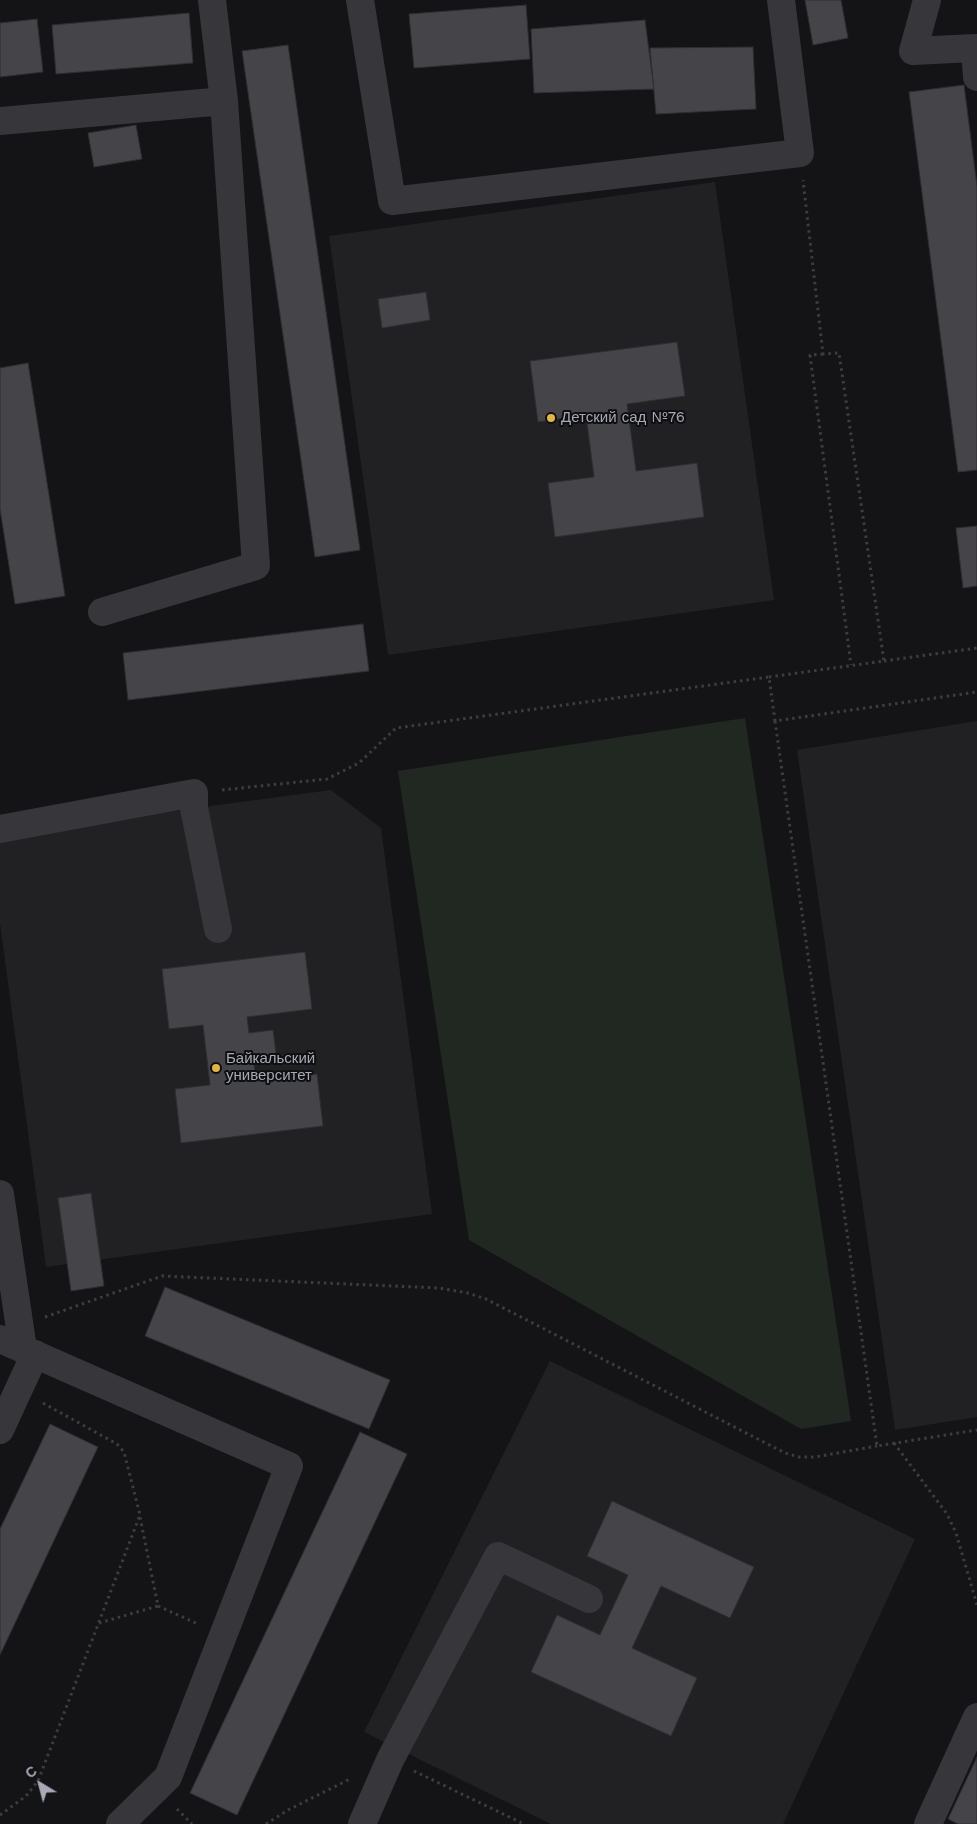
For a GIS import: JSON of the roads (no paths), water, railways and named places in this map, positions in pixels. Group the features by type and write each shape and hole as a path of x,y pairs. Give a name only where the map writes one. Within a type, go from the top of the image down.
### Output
{"lane":[{"path":"102,612 256,566 224,101 212,0"},
{"path":"360,0 392,201 800,153 781,0"},
{"path":"927,0 913,51 975,48 977,77"},
{"path":"0,121 224,101"},
{"path":"0,828 194,793 194,808 218,929"},
{"path":"0,1194 20,1342 18,1390 0,1430"},
{"path":"20,1342 289,1466 168,1777 120,1824"},
{"path":"362,1824 390,1760 498,1556 589,1599"},
{"path":"928,1824 977,1716"}],"place":[{"name":"Детский сад №76","path":"551,418"},
{"name":"Байкальский университет","path":"216,1068"}]}
